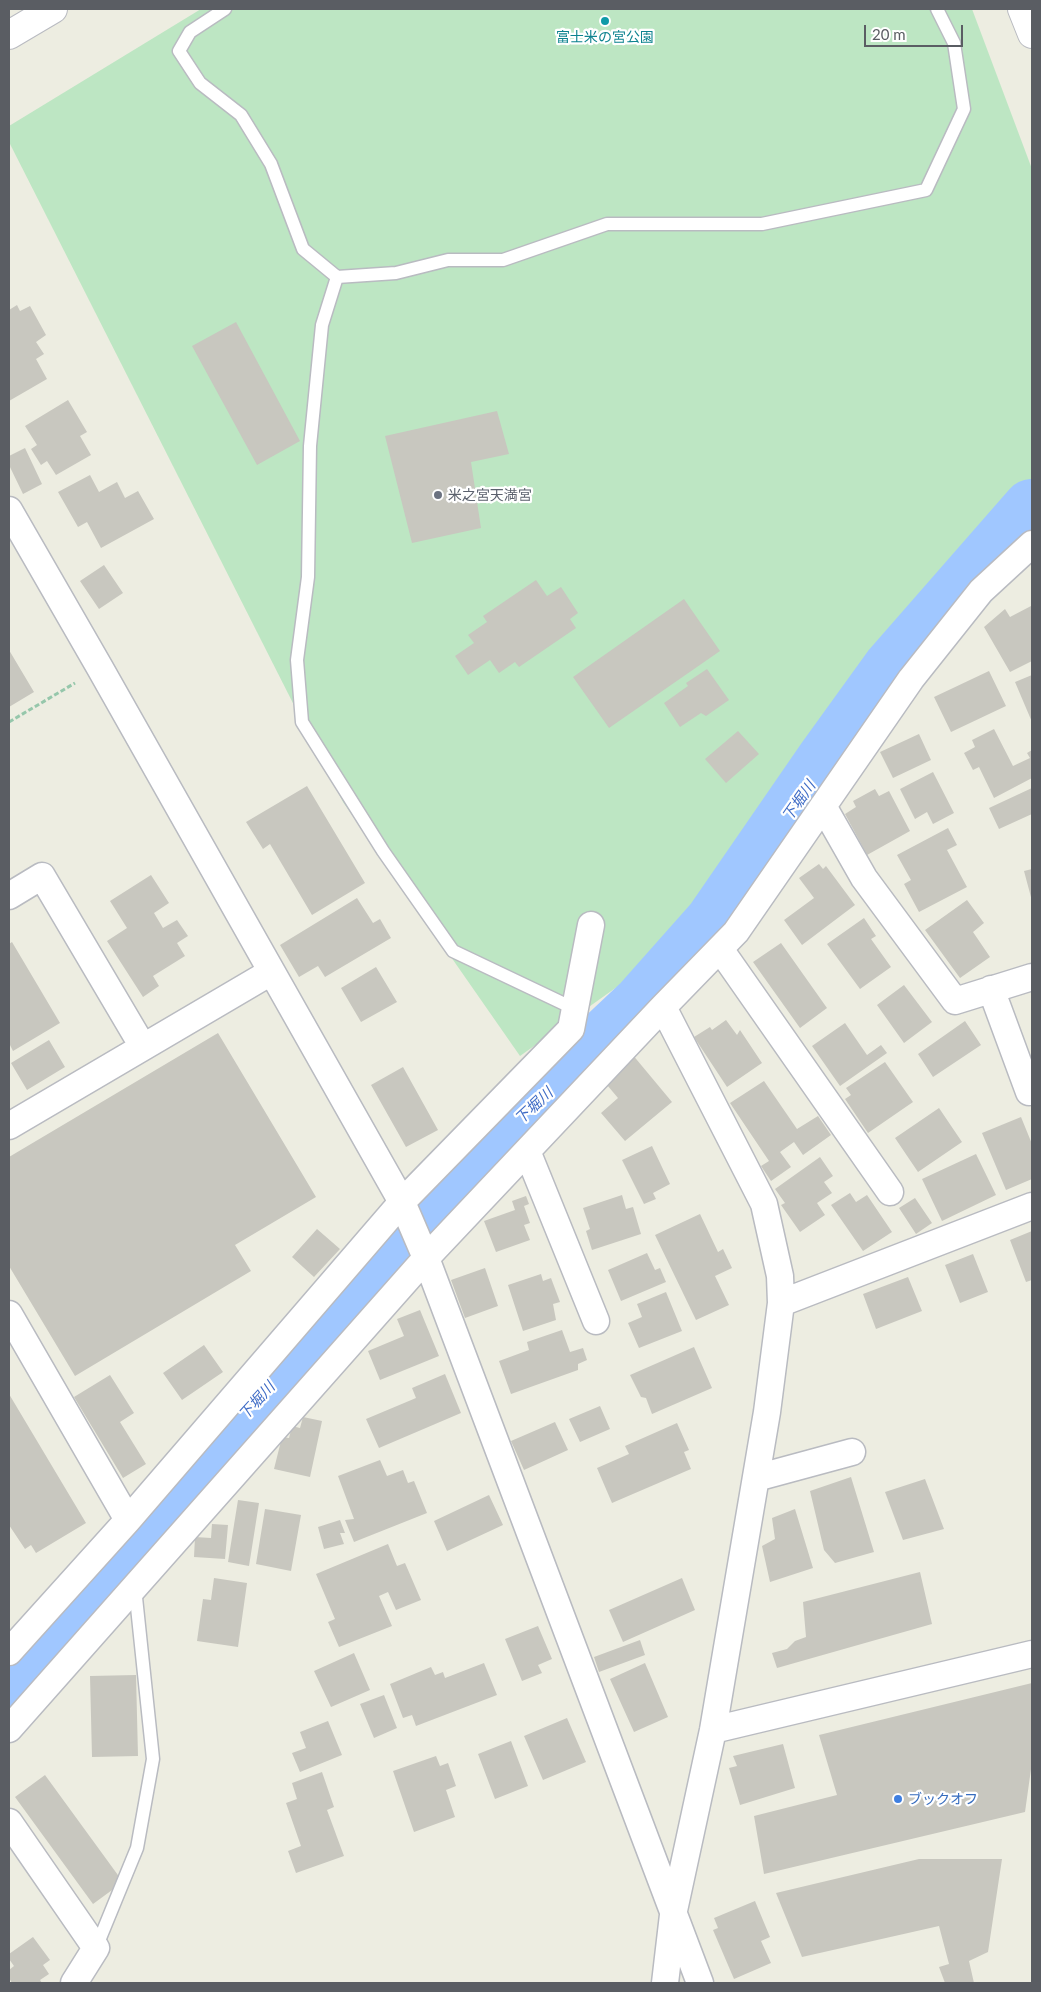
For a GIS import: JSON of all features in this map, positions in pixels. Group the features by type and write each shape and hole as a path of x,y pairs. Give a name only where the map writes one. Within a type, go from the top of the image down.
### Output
{"street":[{"path":"9,36 53,9"},
{"path":"1022,9 1032,34"},
{"path":"9,510 403,1203 426,1256 700,1983"},
{"path":"9,1729 426,1256 736,932 923,664 981,591 1032,544"},
{"path":"823,806 864,878 955,1001 1032,977"},
{"path":"9,896 42,876 143,1046"},
{"path":"9,1652 128,1520 403,1203 571,1029 591,925"},
{"path":"720,949 890,1192"},
{"path":"9,1126 271,972"},
{"path":"991,989 1029,1092"},
{"path":"663,1007 764,1204 780,1276 781,1303 767,1412 756,1478 713,1730 673,1915 665,1983"},
{"path":"527,1151 596,1321"},
{"path":"781,1303 1032,1206"},
{"path":"9,1314 128,1520"},
{"path":"756,1478 852,1452"},
{"path":"713,1730 1032,1654"},
{"path":"9,1822 96,1948 74,1983"}],"lane":[{"path":"225,9 190,32 179,51 200,83 241,115 271,164 304,249 337,278 396,273 448,260 503,260 607,224 762,224 926,190 949,145 964,109 954,43 937,9"},
{"path":"337,278 322,325 310,446 308,577 297,660 302,722 384,852 453,951 575,1009"},
{"path":"96,1948 137,1848 153,1759 135,1588"}],"path":[{"path":"9,722 100,668"}],"green space":[{"path":"201,9 972,9 1032,169 1032,487 666,952 520,1056 343,802 9,142 9,126"}],"building":[{"path":"17,305 20,311 30,306 46,335 36,342 44,354 36,359 47,379 9,401 9,310"},
{"path":"236,322 300,441 257,465 192,346"},
{"path":"68,400 87,432 80,436 91,455 56,475 47,461 41,465 31,449 37,445 25,426"},
{"name":"米之宮天満宮","path":"497,411 509,454 471,462 481,528 412,543 385,436"},
{"path":"25,448 42,484 23,494 9,465 9,456"},
{"path":"90,475 99,492 117,482 125,498 138,491 154,519 101,548 87,522 78,527 58,492"},
{"path":"104,565 123,593 99,609 80,581"},
{"path":"536,580 547,596 561,587 578,613 570,619 576,628 519,667 515,662 499,673 490,660 468,675 455,656 474,643 468,635 487,622 483,616"},
{"path":"684,599 720,651 609,728 573,677"},
{"path":"1031,606 1032,661 1010,672 984,627 1005,609 1010,617"},
{"path":"9,650 34,692 9,707"},
{"path":"707,669 729,700 706,716 701,713 680,727 664,703 688,686 686,683"},
{"path":"989,671 1006,706 951,732 934,697"},
{"path":"1032,675 1032,722 1015,682"},
{"path":"994,729 1013,766 1030,758 1027,753 1032,750 1032,778 994,798 979,767 973,770 964,753 975,747 972,740"},
{"path":"738,731 759,754 726,783 705,759"},
{"path":"919,734 931,760 893,778 880,752"},
{"path":"933,772 954,813 933,824 927,812 915,819 900,789"},
{"path":"307,786 365,883 312,915 270,844 263,849 246,822"},
{"path":"1032,788 1032,814 999,829 989,808"},
{"path":"875,789 879,796 889,791 910,831 867,855 845,814 856,807 853,801"},
{"path":"948,828 957,845 947,850 967,887 919,912 904,884 911,880 897,855"},
{"path":"819,864 823,869 826,866 855,905 802,945 784,920 814,898 799,878"},
{"path":"1032,869 1032,901 1024,871"},
{"path":"151,875 169,903 154,913 163,928 177,920 188,936 177,943 185,956 153,976 159,986 143,997 107,941 127,928 110,901"},
{"path":"357,898 373,923 380,919 391,938 325,977 318,966 299,977 280,945"},
{"path":"967,900 984,923 973,932 990,957 960,978 925,930"},
{"path":"864,918 876,936 871,939 891,967 860,989 827,944"},
{"path":"12,942 60,1023 13,1051 9,1043 9,944"},
{"path":"781,943 827,1008 800,1028 753,962"},
{"path":"376,967 397,1002 361,1022 341,988"},
{"path":"904,985 932,1022 904,1043 877,1005"},
{"path":"726,1020 737,1035 740,1030 762,1063 727,1087 694,1037 710,1027 712,1030"},
{"path":"965,1021 981,1045 933,1077 918,1054"},
{"path":"845,1023 867,1055 881,1045 887,1053 840,1086 812,1046"},
{"path":"218,1033 316,1197 235,1245 251,1271 75,1376 9,1266 9,1157"},
{"path":"49,1040 65,1067 27,1090 11,1063"},
{"path":"632,1054 672,1102 625,1141 601,1113 618,1098 602,1079"},
{"path":"885,1062 913,1102 868,1133 845,1099 851,1095 846,1088"},
{"path":"403,1067 438,1130 406,1147 371,1085"},
{"path":"764,1081 797,1129 818,1116 831,1135 803,1155 794,1142 780,1152 791,1167 771,1181 761,1166 769,1161 730,1103"},
{"path":"939,1108 962,1142 918,1172 895,1138"},
{"path":"1021,1117 1032,1144 1032,1179 1006,1190 982,1133"},
{"path":"652,1146 670,1184 653,1193 656,1199 644,1204 622,1160"},
{"path":"976,1154 996,1195 942,1221 922,1179"},
{"path":"820,1157 833,1176 824,1182 832,1193 817,1203 825,1215 800,1232 781,1205 785,1203 775,1189"},
{"path":"850,1193 856,1202 867,1195 892,1232 863,1251 831,1205"},
{"path":"622,1195 626,1209 633,1207 641,1234 592,1250 586,1231 590,1229 583,1208"},
{"path":"526,1196 529,1204 524,1206 530,1223 524,1225 530,1240 496,1252 484,1221 515,1210 512,1201"},
{"path":"915,1198 932,1223 916,1234 899,1208"},
{"path":"700,1214 718,1252 723,1249 732,1268 715,1276 729,1305 696,1320 655,1235"},
{"path":"317,1229 340,1249 314,1277 292,1257"},
{"path":"1032,1231 1032,1280 1026,1282 1010,1240"},
{"path":"647,1253 655,1270 660,1268 666,1282 621,1301 608,1270"},
{"path":"973,1254 988,1292 960,1303 945,1265"},
{"path":"485,1268 498,1306 465,1318 451,1280"},
{"path":"541,1274 543,1281 551,1278 560,1302 553,1304 556,1320 523,1331 508,1285"},
{"path":"908,1277 922,1311 876,1329 863,1294"},
{"path":"666,1292 682,1331 639,1348 628,1323 642,1317 637,1304"},
{"path":"420,1310 439,1356 380,1380 368,1351 404,1336 397,1319"},
{"path":"562,1330 570,1352 583,1348 587,1360 578,1364 578,1370 511,1394 499,1361 529,1350 527,1342"},
{"path":"204,1345 223,1372 182,1400 163,1373"},
{"path":"694,1347 712,1388 652,1414 646,1398 641,1397 630,1375"},
{"path":"445,1374 461,1413 379,1448 366,1419 416,1398 412,1388"},
{"path":"110,1375 134,1413 120,1422 146,1464 123,1478 74,1397"},
{"path":"9,1394 86,1523 36,1553 31,1545 25,1549 9,1525"},
{"path":"600,1406 610,1429 580,1442 569,1419"},
{"path":"303,1417 322,1421 310,1477 274,1469 282,1437 289,1438 292,1426 300,1428"},
{"path":"555,1422 568,1450 524,1470 511,1441"},
{"path":"677,1423 689,1450 684,1452 691,1469 612,1503 597,1468 629,1454 625,1446"},
{"path":"380,1460 387,1476 403,1470 408,1483 414,1481 427,1513 354,1542 345,1520 354,1519 338,1476"},
{"path":"851,1477 874,1552 835,1563 824,1550 810,1491"},
{"path":"925,1479 944,1529 903,1540 885,1492"},
{"path":"489,1495 503,1525 447,1551 434,1521"},
{"path":"238,1500 259,1503 249,1566 228,1562"},
{"path":"265,1509 301,1515 291,1571 256,1564"},
{"path":"795,1509 813,1568 770,1582 762,1546 775,1539 772,1518"},
{"path":"340,1520 345,1533 340,1533 344,1544 324,1549 318,1527"},
{"path":"212,1524 228,1525 225,1559 194,1557 195,1537 211,1538"},
{"path":"388,1544 397,1566 405,1563 421,1600 396,1610 388,1592 379,1596 392,1626 339,1647 328,1622 335,1619 316,1574"},
{"path":"920,1572 932,1624 777,1668 772,1653 787,1649 795,1641 806,1637 803,1602"},
{"path":"214,1578 247,1583 238,1647 197,1641 203,1599 211,1600"},
{"path":"682,1578 695,1610 623,1642 609,1610"},
{"path":"538,1626 552,1659 538,1665 542,1673 522,1681 505,1639"},
{"path":"640,1640 645,1655 599,1672 594,1657"},
{"path":"354,1653 370,1690 331,1707 314,1671"},
{"path":"484,1663 497,1695 416,1726 412,1715 403,1718 390,1684 431,1667 435,1675 443,1672 445,1678"},
{"path":"645,1663 668,1717 634,1732 610,1679"},
{"path":"136,1675 138,1756 92,1757 90,1676"},
{"path":"1032,1683 1032,1762 1025,1812 764,1874 754,1816 837,1795 819,1735"},
{"path":"384,1695 397,1728 374,1738 360,1704"},
{"path":"567,1718 586,1762 543,1780 524,1736"},
{"path":"328,1721 342,1755 300,1772 292,1753 306,1748 300,1732"},
{"path":"511,1741 528,1786 495,1799 478,1754"},
{"path":"783,1744 795,1788 740,1805 729,1768 737,1766 733,1756"},
{"path":"436,1756 440,1766 448,1763 456,1786 446,1790 455,1817 414,1832 393,1771"},
{"path":"322,1772 334,1807 327,1810 344,1856 296,1873 288,1851 301,1846 286,1803 297,1799 292,1783"},
{"path":"45,1775 123,1882 93,1904 15,1797"},
{"path":"919,1859 1002,1859 988,1952 969,1961 974,1983 945,1983 939,1967 949,1964 939,1926 802,1957 776,1893"},
{"path":"755,1901 770,1937 761,1941 771,1963 734,1979 713,1930 718,1928 714,1918"},
{"path":"33,1937 50,1960 43,1965 49,1974 40,1980 42,1983 12,1983 9,1978 9,1970 14,1966 9,1959 9,1954"}],"waterway":[{"name":"下堀川","path":"9,1681 440,1194 643,1003 714,923 827,759 892,669 1032,509"}],"place":[{"name":"富士米の宮公園","path":"605,21"},
{"name":"米之宮天満宮","path":"438,495"},
{"name":"ブックオフ","path":"898,1799"}]}
